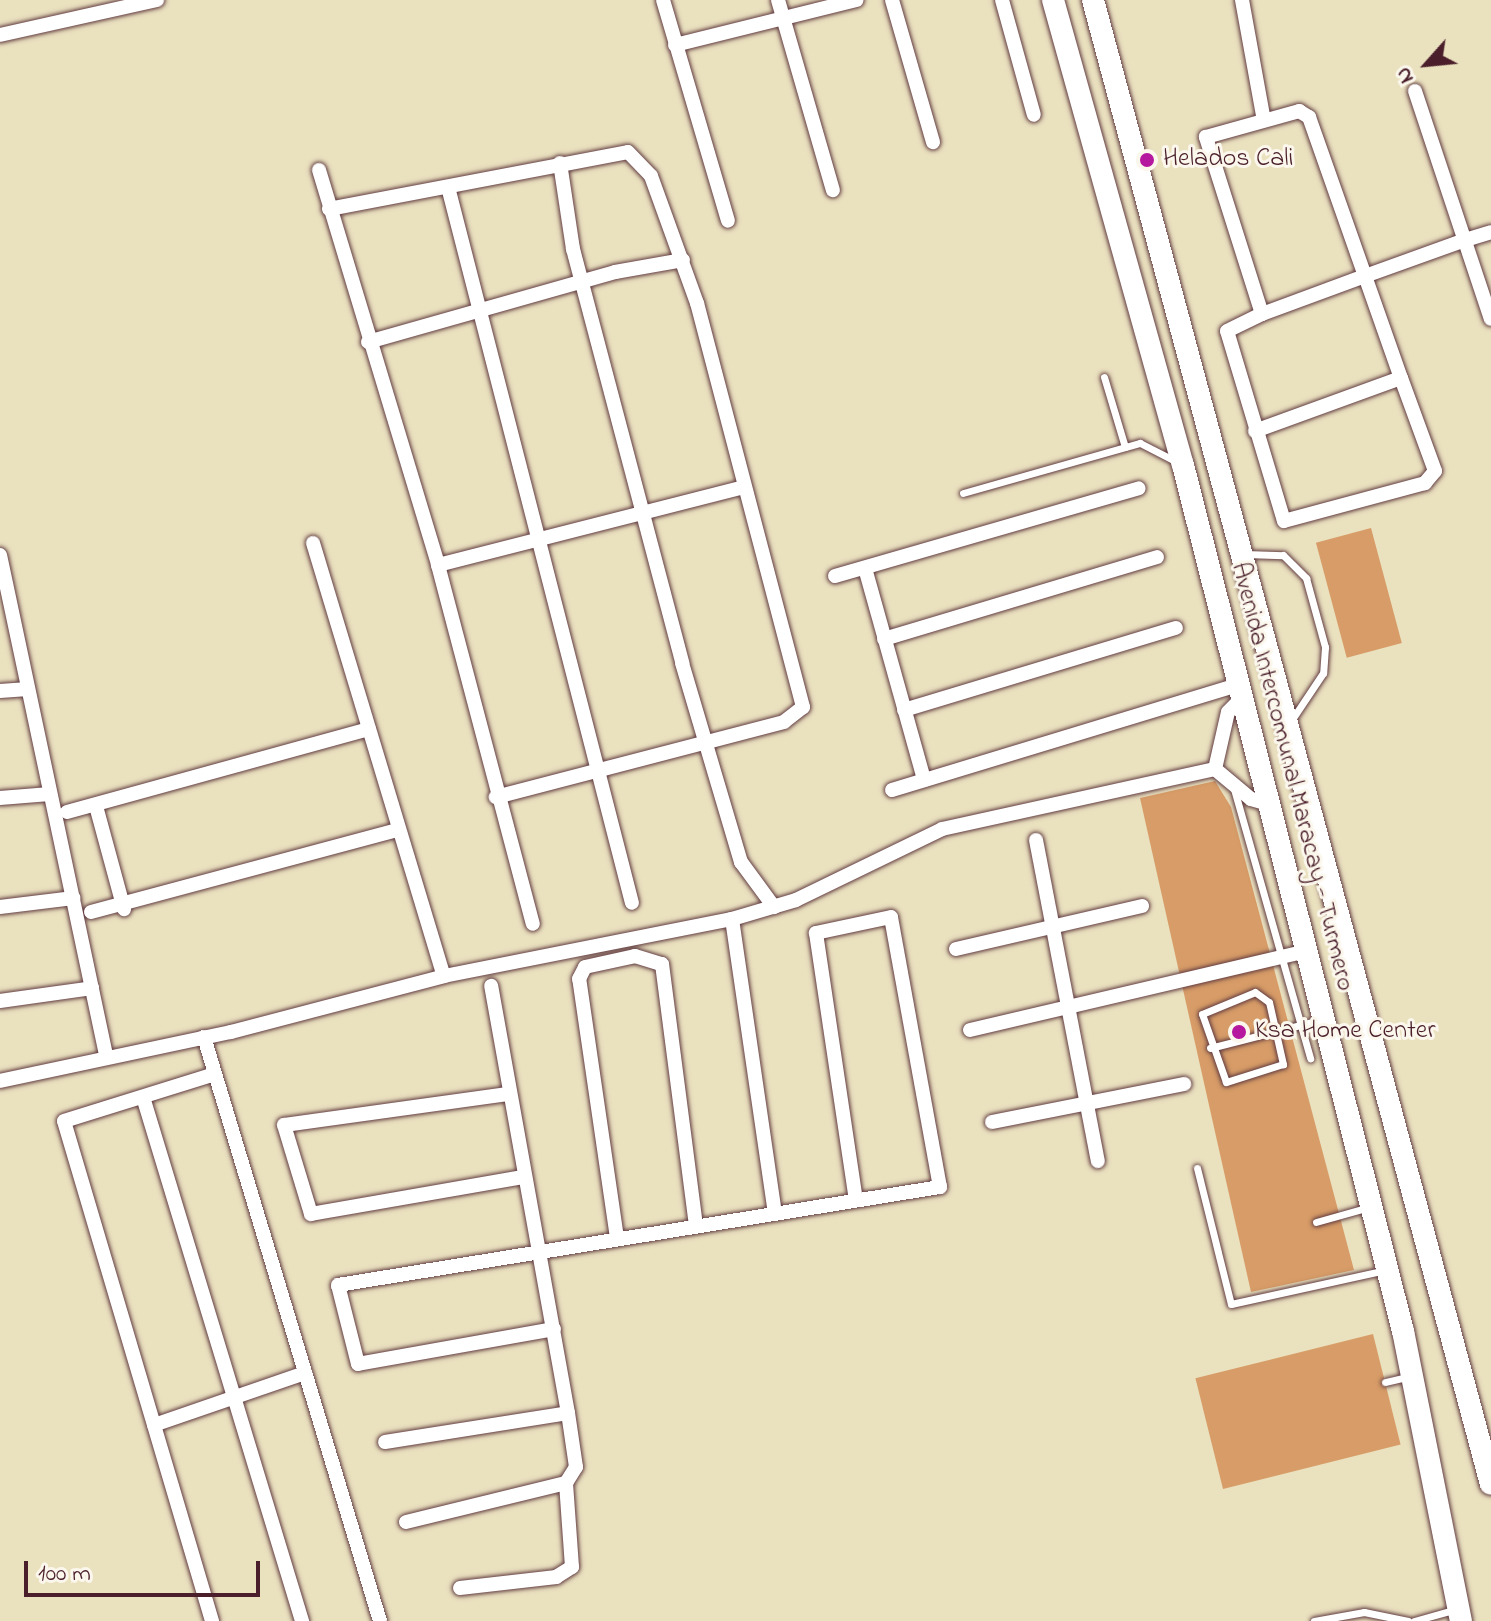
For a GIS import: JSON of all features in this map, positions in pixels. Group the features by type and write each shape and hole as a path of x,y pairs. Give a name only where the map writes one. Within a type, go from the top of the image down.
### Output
{"main road":[{"name":"Avenida Intercomunal Maracay - Turmero","path":"1053,0 1183,465 1307,951 1311,1022 1371,1206 1388,1270 1413,1375 1460,1615"},
{"name":"Avenida Intercomunal Maracay - Turmero","path":"1093,0 1491,1484"}],"street":[{"path":"0,35 157,0"},
{"path":"663,0 728,221"},
{"path":"778,0 833,190"},
{"path":"675,45 784,21 857,0"},
{"path":"892,0 933,142"},
{"path":"1002,0 1034,115"},
{"path":"1242,0 1263,116"},
{"path":"1415,91 1462,241 1491,319"},
{"path":"1262,314 1206,137 1263,116 1299,111 1309,117 1365,276 1401,378 1435,471 1425,483 1284,521 1227,331 1262,314 1365,276 1462,241 1491,232"},
{"path":"329,209 560,163 637,155 683,260 803,707 794,718 496,797"},
{"path":"560,163 583,286 707,743 747,877 774,907"},
{"path":"319,170 368,342 438,565 496,797 533,924"},
{"path":"448,187 535,537 632,903"},
{"path":"368,342 583,286 615,272 683,260"},
{"path":"1255,431 1401,378"},
{"path":"438,565 535,537 744,487"},
{"path":"835,576 1139,488"},
{"path":"313,543 397,830 444,976"},
{"path":"0,555 5,604 28,689 106,1055"},
{"path":"884,639 1157,557"},
{"path":"865,568 924,780"},
{"path":"904,710 1176,628"},
{"path":"0,691 28,689"},
{"path":"1215,769 1228,712 1240,692"},
{"path":"892,790 1240,692"},
{"path":"67,812 369,729"},
{"path":"1215,769 1233,787 1269,804"},
{"path":"0,1081 106,1055 204,1037 444,976 732,919 774,907 942,829 1215,769"},
{"path":"0,798 50,794"},
{"path":"96,806 124,909"},
{"path":"91,912 124,909 397,830"},
{"path":"1036,840 1098,1161"},
{"path":"0,907 73,898"},
{"path":"956,949 1142,906"},
{"path":"554,1329 358,1364 338,1285 940,1187 891,917 816,933 856,1200"},
{"path":"732,919 775,1213"},
{"path":"970,1030 1069,1011 1307,951"},
{"path":"617,1238 579,979 585,967 635,956 662,964 696,1226"},
{"path":"460,1588 556,1577 572,1567 566,1483 576,1467 554,1329 534,1252 491,986"},
{"path":"0,1000 92,988"},
{"path":"204,1037 380,1621"},
{"path":"212,1621 64,1121 215,1074"},
{"path":"992,1122 1184,1084"},
{"path":"508,1094 284,1125 311,1214 522,1177"},
{"path":"143,1097 302,1621"},
{"path":"154,1425 305,1373"},
{"path":"385,1442 568,1413"},
{"path":"406,1522 566,1483"}],"lane":[{"path":"1104,377 1125,447"},
{"path":"963,493 1140,443 1183,465"},
{"path":"1242,555 1283,555 1306,578 1325,647 1323,673 1289,727"},
{"path":"1233,787 1284,957 1311,1022 1310,1058"},
{"path":"1255,992 1269,1002 1283,1064 1275,1071 1226,1082 1210,1048 1206,1007 1255,992"},
{"path":"1210,1048 1311,1022"},
{"path":"1197,1168 1231,1304 1388,1270"},
{"path":"1316,1222 1371,1206"},
{"path":"1385,1382 1413,1375"},
{"path":"1314,1621 1364,1612 1408,1621"},
{"path":"1414,1621 1460,1615"}],"building":[{"path":"1371,528 1402,643 1347,658 1316,543"},
{"name":"Ksa Home Center","path":"1215,781 1231,807 1354,1270 1251,1292 1140,798"},
{"path":"1373,1334 1401,1445 1223,1489 1195,1378"}],"place":[{"name":"Helados Cali","path":"1147,160"},
{"name":"Ksa Home Center","path":"1239,1032"}]}
